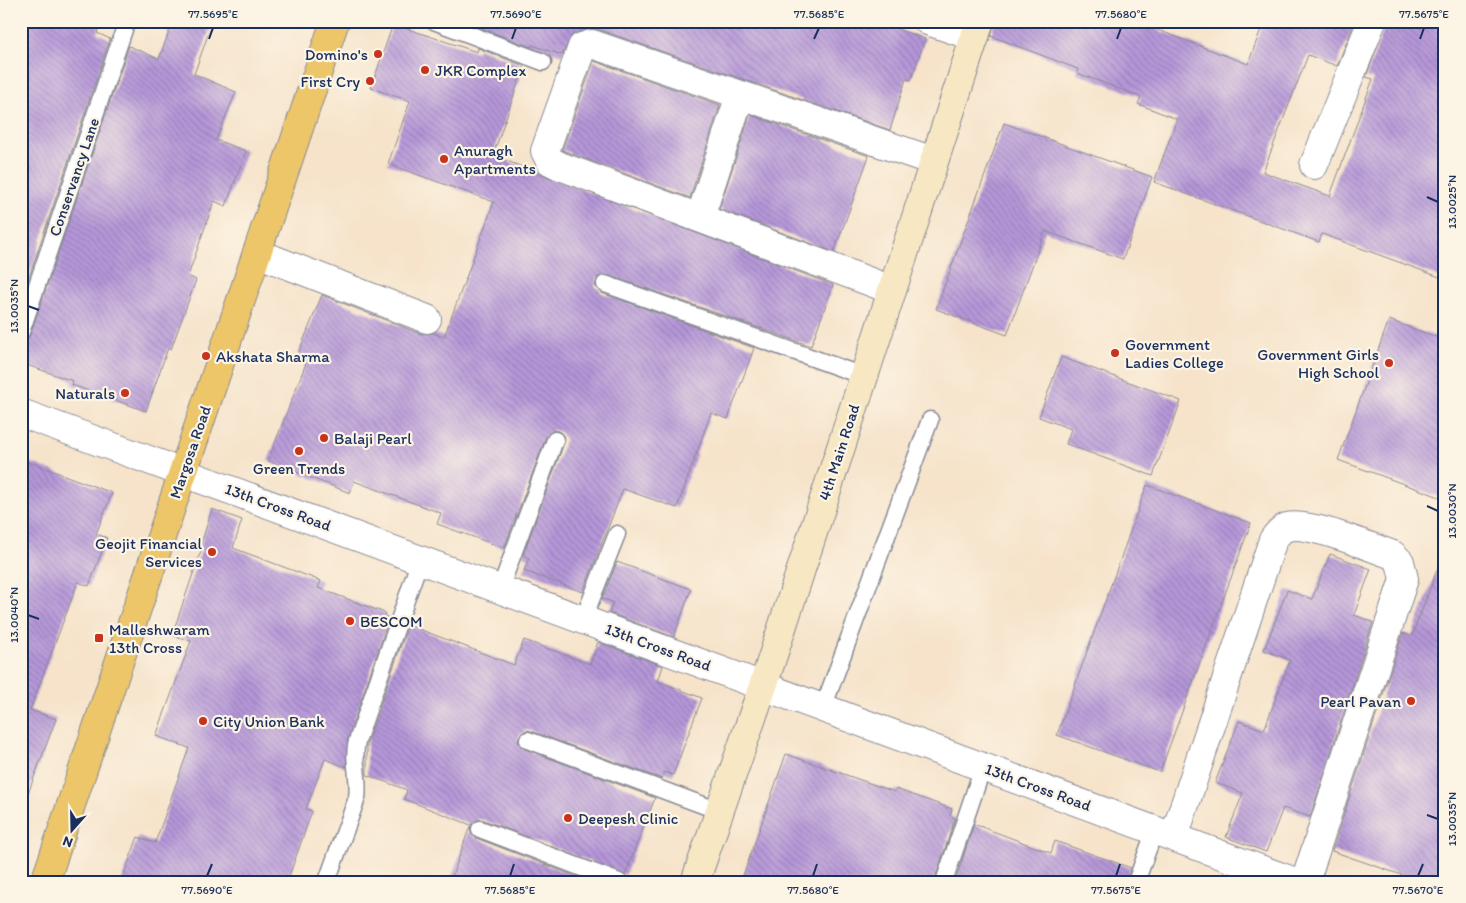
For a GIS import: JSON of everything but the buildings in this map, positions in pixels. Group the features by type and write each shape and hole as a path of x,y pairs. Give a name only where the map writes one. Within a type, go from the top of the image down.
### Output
{"main road":[{"name":"Margosa Road","path":"45,882 335,21"}],"street":[{"path":"928,21 977,29"},
{"path":"1314,165 1372,21"},
{"name":"4th Main Road","path":"695,882 763,686 977,29"},
{"path":"892,290 560,166 550,161 545,151 583,45 592,44 934,161"},
{"path":"700,218 740,95"},
{"path":"257,253 427,319"},
{"name":"13th Cross Road","path":"21,413 1295,882"},
{"path":"1165,834 1273,540 1278,533 1285,528 1305,526 1393,555 1400,562 1404,579 1305,882"}],"lane":[{"name":"Conservancy Lane","path":"21,332 127,21"},
{"path":"434,21 543,62"},
{"path":"606,284 863,376"},
{"path":"823,708 930,420"},
{"path":"500,589 555,440"},
{"path":"583,620 617,534"},
{"path":"327,881 357,798 359,785 354,751 420,560"},
{"path":"528,740 720,811"},
{"path":"944,882 983,767"},
{"path":"480,828 618,882"},
{"path":"1136,882 1165,834"}],"place":[{"name":"Domino's","path":"378,54"},
{"name":"JKR Complex","path":"425,70"},
{"name":"First Cry","path":"370,81"},
{"name":"Anuragh Apartments","path":"444,159"},
{"name":"Government Ladies College","path":"1115,353"},
{"name":"Akshata Sharma","path":"206,356"},
{"name":"Government Girls High School","path":"1389,363"},
{"name":"Naturals","path":"125,393"},
{"name":"Balaji Pearl","path":"324,438"},
{"name":"Green Trends","path":"299,451"},
{"name":"Geojit Financial Services","path":"212,552"},
{"name":"BESCOM","path":"350,621"},
{"name":"Malleshwaram 13th Cross","path":"99,638"},
{"name":"Pearl Pavan","path":"1411,701"},
{"name":"City Union Bank","path":"203,721"},
{"name":"Deepesh Clinic","path":"568,818"}]}
